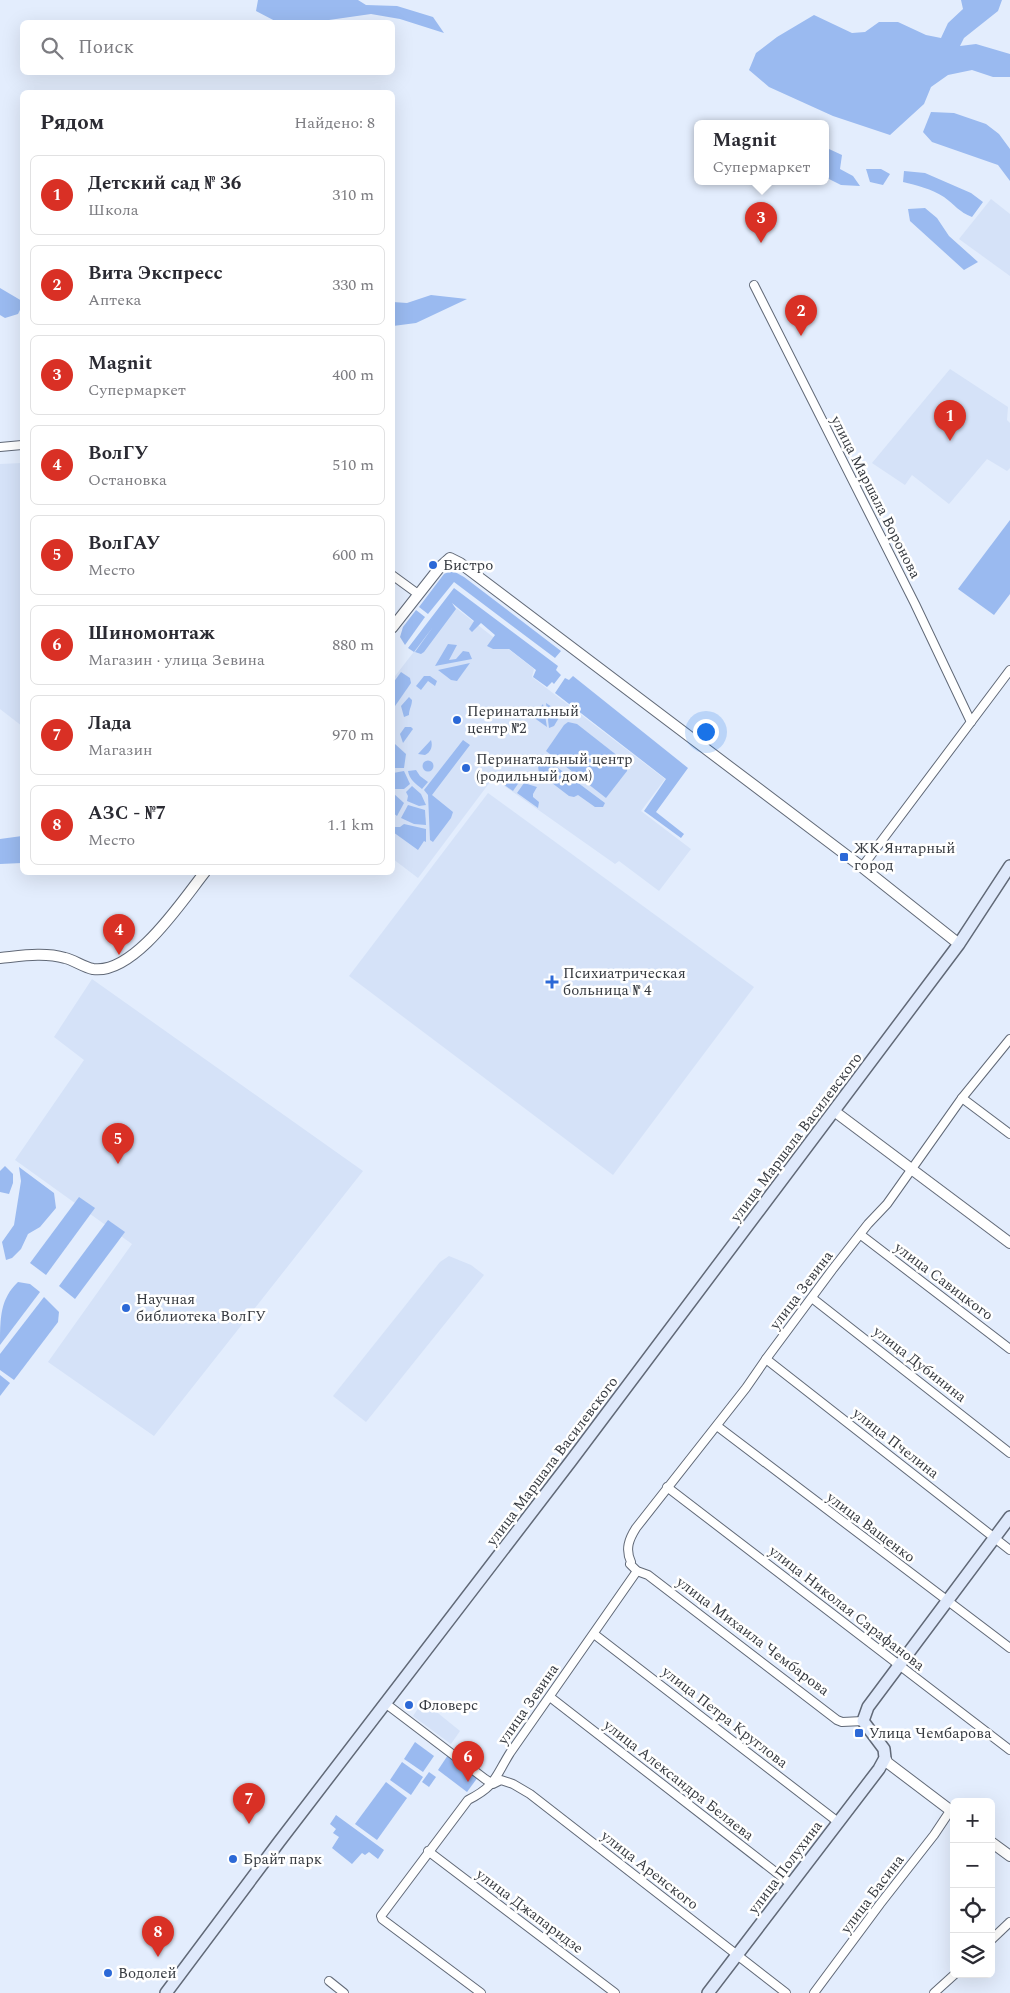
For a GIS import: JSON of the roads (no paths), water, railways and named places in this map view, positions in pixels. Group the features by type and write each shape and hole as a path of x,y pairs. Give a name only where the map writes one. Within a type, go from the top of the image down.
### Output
{"main road":[{"name":"улица Маршала Василевского","path":"166,1993 571,1461 834,1111 959,944 1010,866"},
{"path":"885,1758 884,1749 863,1721 872,1699 1010,1517"},
{"name":"улица Полухина","path":"708,1993 879,1769 885,1758"}],"street":[{"name":"улица Маршала Воронова","path":"754,286 915,604 971,722"},
{"path":"0,446 20,445"},
{"path":"395,624 418,594 450,558 460,562 862,867 959,944"},
{"path":"395,577 418,594"},
{"path":"862,867 1010,670"},
{"path":"0,958 49,955 66,958 96,969 130,958 149,942 203,875"},
{"name":"улица Зевина","path":"631,1562 627,1549 631,1535 717,1426 812,1298 886,1204 962,1098 1010,1039"},
{"path":"962,1098 1010,1134"},
{"path":"834,1111 1010,1243"},
{"name":"улица Савицкого","path":"861,1235 1010,1349"},
{"name":"улица Дубинина","path":"812,1298 1010,1453"},
{"name":"улица Пчелина","path":"766,1359 1010,1550"},
{"name":"улица Ващенко","path":"717,1426 1010,1648"},
{"name":"улица Николая Сарафанова","path":"667,1487 1010,1750"},
{"name":"улица Михаила Чембарова","path":"631,1562 630,1564 637,1571 648,1575 837,1720 842,1722 863,1721"},
{"name":"улица Зевина","path":"480,1993 381,1916 468,1800 493,1784 510,1753 637,1571"},
{"name":"улица Петра Круглова","path":"594,1634 838,1822"},
{"name":"улица Александра Беляева","path":"550,1697 791,1884"},
{"path":"385,1703 493,1784"},
{"path":"885,1758 888,1763 950,1810"},
{"name":"улица Аренского","path":"493,1784 501,1780 513,1784 530,1794 786,1993"},
{"name":"улица Басина","path":"814,1993 950,1815"},
{"path":"992,1843 1010,1856"},
{"name":"улица Джапаридзе","path":"428,1851 615,1993"},
{"path":"995,1936 1010,1922"},
{"path":"934,1993 951,1978"},
{"path":"329,1981 344,1993"}],"place":[{"name":"Magnit","path":"761,243"},
{"name":"Вита Экспресс","path":"801,336"},
{"name":"Детский сад № 36","path":"950,441"},
{"name":"Бистро","path":"433,565"},
{"name":"Перинатальный центр №2","path":"457,720"},
{"name":"Перинатальный центр (родильный дом)","path":"466,768"},
{"name":"ЖК Янтарный город","path":"844,857"},
{"name":"ВолГУ","path":"119,955"},
{"name":"Психиатрическая больница № 4","path":"552,982"},
{"name":"ВолГАУ","path":"118,1164"},
{"name":"Научная библиотека ВолГУ","path":"126,1308"},
{"name":"Фловерс","path":"409,1705"},
{"name":"Улица Чембарова","path":"859,1733"},
{"name":"Шиномонтаж","path":"468,1782"},
{"name":"Лада","path":"249,1824"},
{"name":"Брайт парк","path":"233,1859"},
{"name":"АЗС - №7","path":"158,1957"},
{"name":"Водолей","path":"108,1973"}]}
